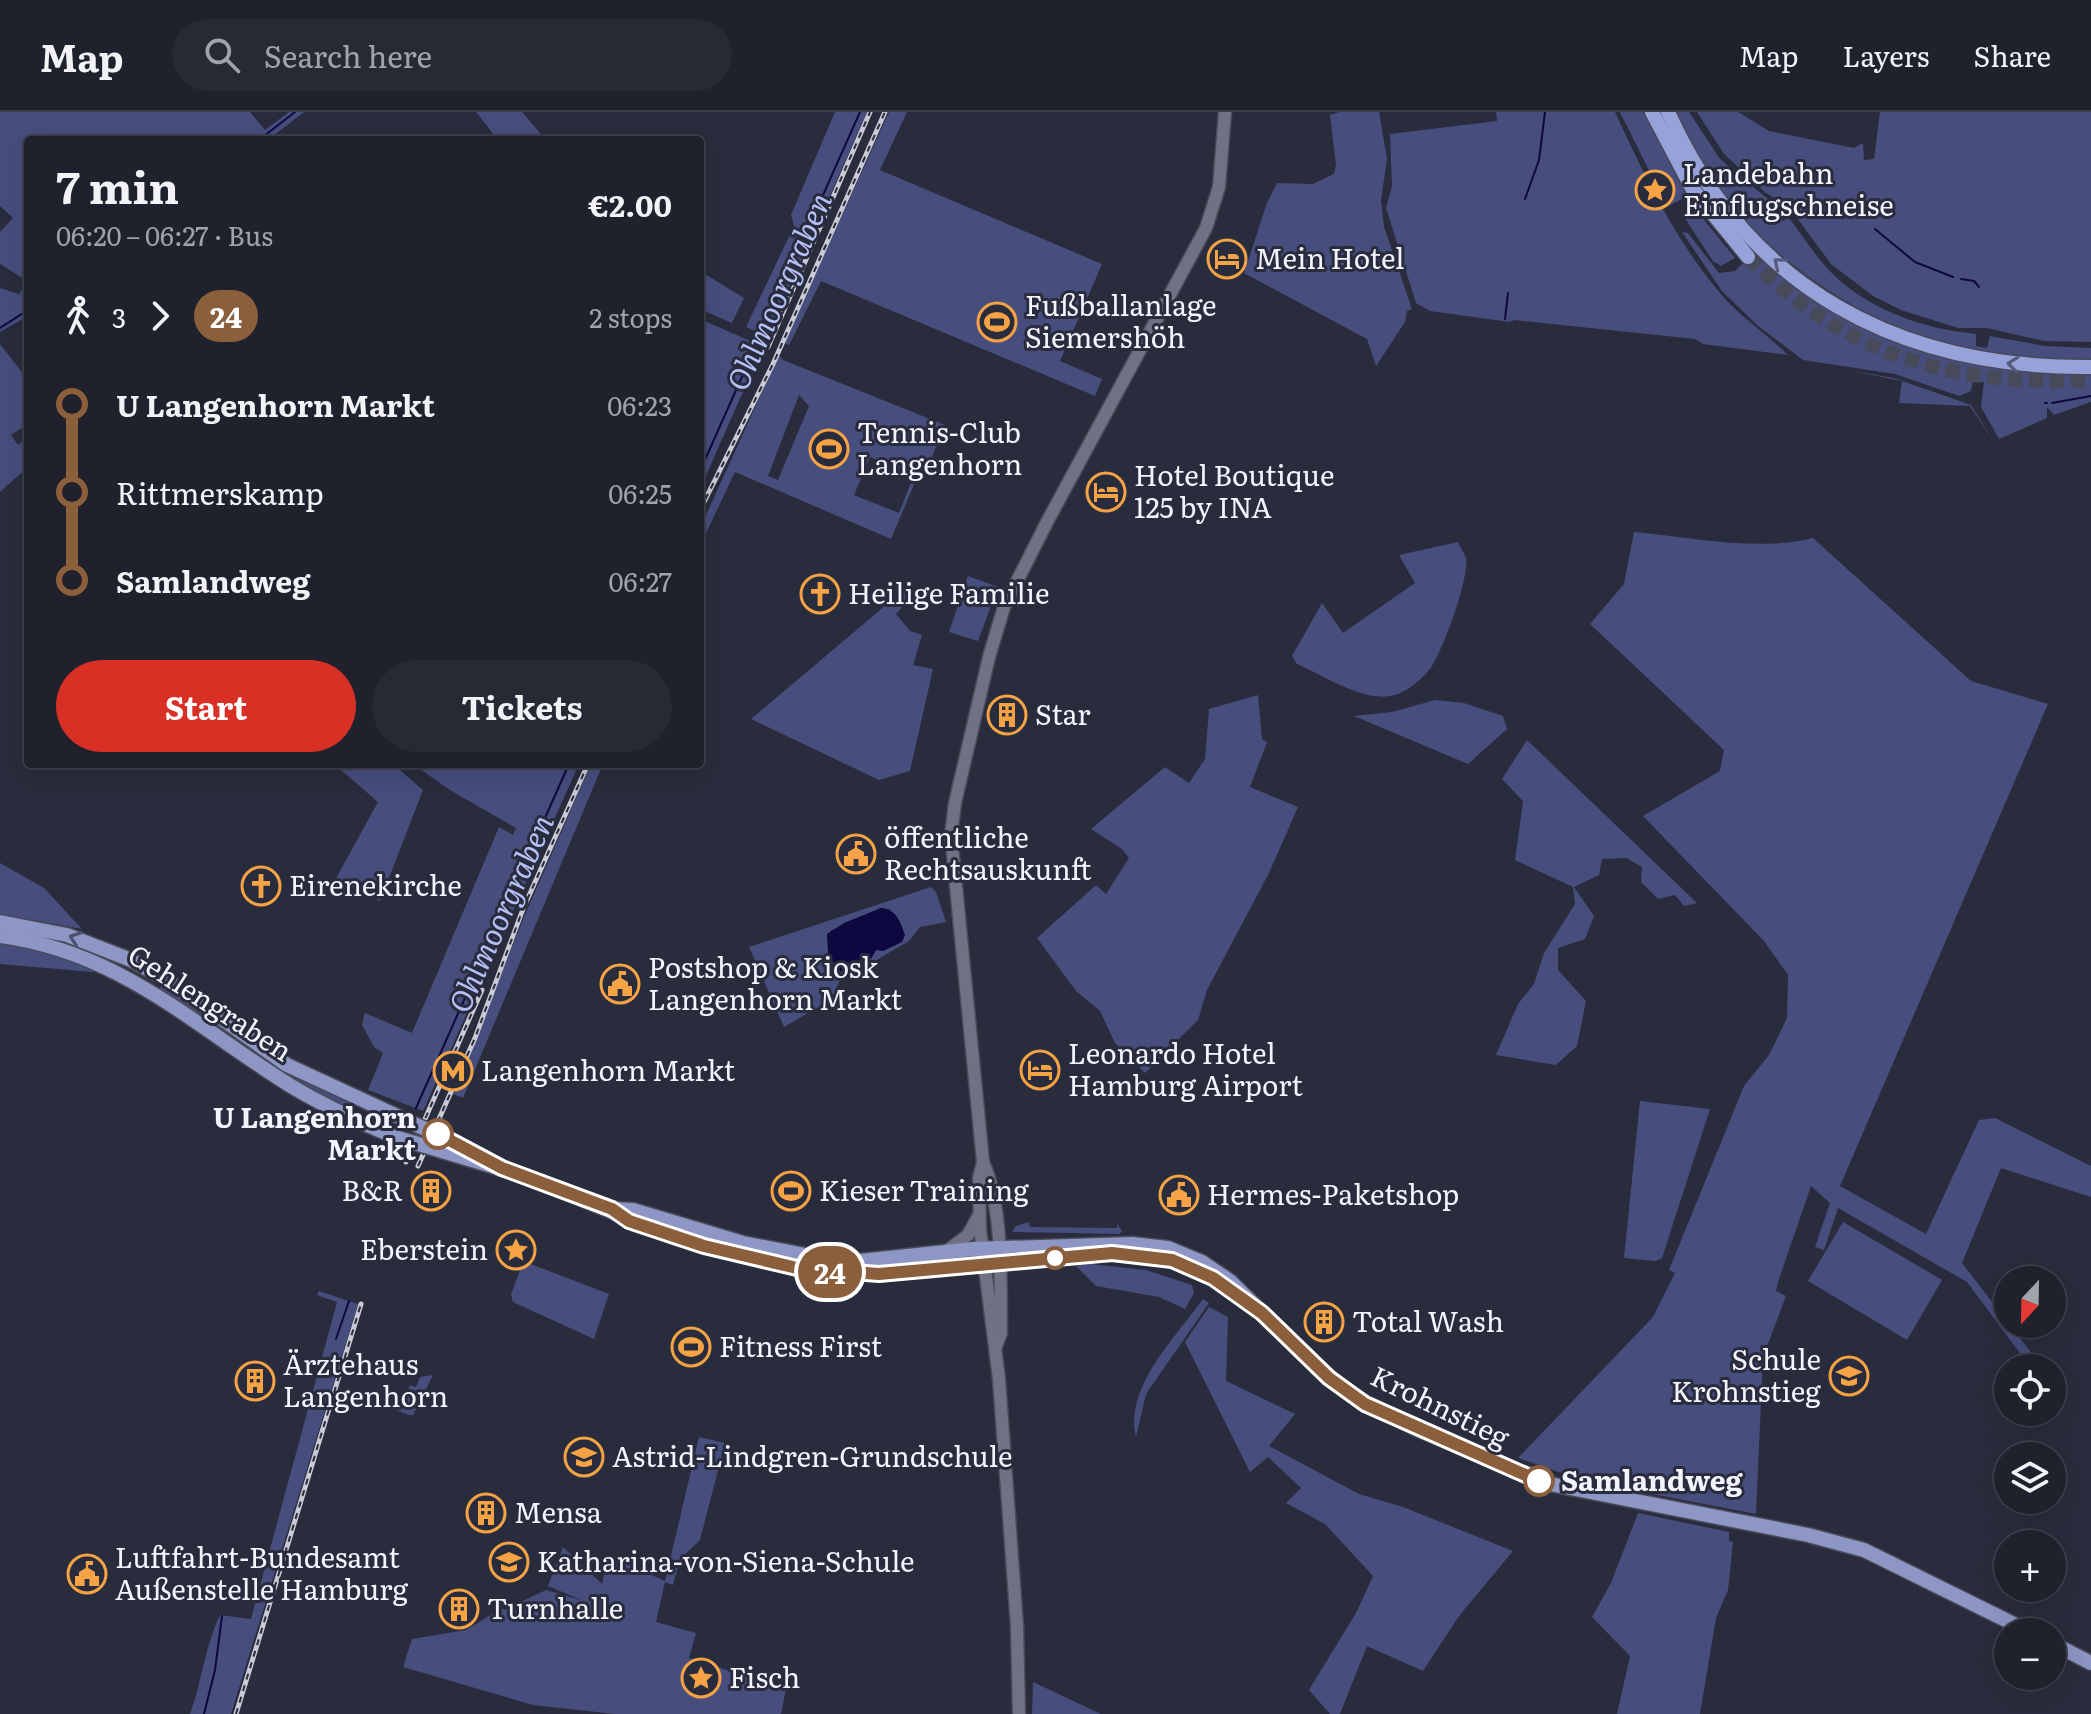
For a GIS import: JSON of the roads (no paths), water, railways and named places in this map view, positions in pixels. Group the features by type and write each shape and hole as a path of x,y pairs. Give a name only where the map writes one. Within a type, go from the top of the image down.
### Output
{"highway":[{"path":"1652,112 1692,188 1748,257"},
{"path":"1668,112 1696,166 1735,220 1768,254 1838,307 1887,332 1958,356 2032,366 2091,367"}],"main road":[{"path":"1019,1714 1017,1626 996,1346 991,1332 991,1265 998,1248 990,1178 983,1162 951,835 955,803 974,717 1004,607 1079,460 1206,228 1219,187 1225,112"},
{"name":"Gehlengraben","path":"0,922 67,935 131,960 167,980 287,1065 381,1109"},
{"name":"Gehlengraben","path":"0,936 77,955 137,982 289,1084 386,1133"},
{"name":"Krohnstieg","path":"381,1109 408,1121 435,1141 612,1209 629,1221 676,1238 797,1268 879,1274 1098,1254 1149,1255 1198,1270 1262,1313"},
{"name":"Krohnstieg","path":"386,1133 401,1139 435,1141"},
{"path":"983,1162 979,1178 982,1248 991,1265"},
{"name":"Krohnstieg","path":"612,1209 633,1210 729,1240 826,1259 860,1261 982,1248 1161,1246 1193,1257 1217,1271 1329,1378 1365,1404 1501,1466 1565,1488 1849,1545 1880,1557 2002,1618"},
{"path":"947,1251 968,1235 980,1214"},
{"path":"2066,1650 2091,1663"}],"waterway":[{"path":"264,136 295,112"},
{"name":"Ohlmoorgraben","path":"704,462 860,112"},
{"path":"1525,199 1539,160 1545,112"},
{"path":"1875,229 1915,262 1953,277"},
{"path":"1961,279 1974,281 1979,287"},
{"path":"1505,319 1508,293"},
{"path":"0,328 24,313"},
{"path":"2052,403 2091,396"},
{"name":"Ohlmoorgraben","path":"416,1108 567,768"},
{"name":"Ohlmoorgraben","path":"336,1339 349,1301"},
{"name":"Ohlmoorgraben","path":"204,1714 215,1670 222,1616"}],"tunnel":[{"path":"1748,257 1785,291 1823,319 1863,341 1905,358 1994,378 2091,380"}],"railway":[{"path":"768,347 870,112"},
{"path":"704,502 773,364 885,112"},
{"path":"418,1166 475,1038 523,909 586,768"},
{"path":"406,1162 482,990"},
{"path":"236,1714 361,1304"}],"place":[{"name":"Landebahn Einflugschneise","path":"1655,190"},
{"name":"Mein Hotel","path":"1227,259"},
{"name":"Fußballanlage Siemershöh","path":"997,322"},
{"name":"Tennis-Club Langenhorn","path":"829,449"},
{"name":"Hotel Boutique 125 by INA","path":"1106,492"},
{"name":"Heilige Familie","path":"820,594"},
{"name":"Star","path":"1007,715"},
{"name":"öffentliche Rechtsauskunft","path":"856,854"},
{"name":"Eirenekirche","path":"261,886"},
{"name":"Postshop & Kiosk Langenhorn Markt","path":"620,984"},
{"name":"Leonardo Hotel Hamburg Airport","path":"1040,1070"},
{"name":"Langenhorn Markt","path":"453,1071"},
{"name":"U Langenhorn Markt","path":"438,1134"},
{"name":"B&R","path":"431,1191"},
{"name":"Kieser Training","path":"791,1191"},
{"name":"Hermes-Paketshop","path":"1179,1195"},
{"name":"Eberstein","path":"516,1250"},
{"name":"Total Wash","path":"1324,1322"},
{"name":"Fitness First","path":"691,1347"},
{"name":"Schule Krohnstieg","path":"1849,1376"},
{"name":"Ärztehaus Langenhorn","path":"255,1381"},
{"name":"Astrid-Lindgren-Grundschule","path":"584,1457"},
{"name":"Samlandweg","path":"1539,1481"},
{"name":"Mensa","path":"486,1513"},
{"name":"Katharina-von-Siena-Schule","path":"509,1562"},
{"name":"Luftfahrt-Bundesamt Außenstelle Hamburg","path":"87,1574"},
{"name":"Turnhalle","path":"459,1609"},
{"name":"Fisch","path":"701,1678"}]}
